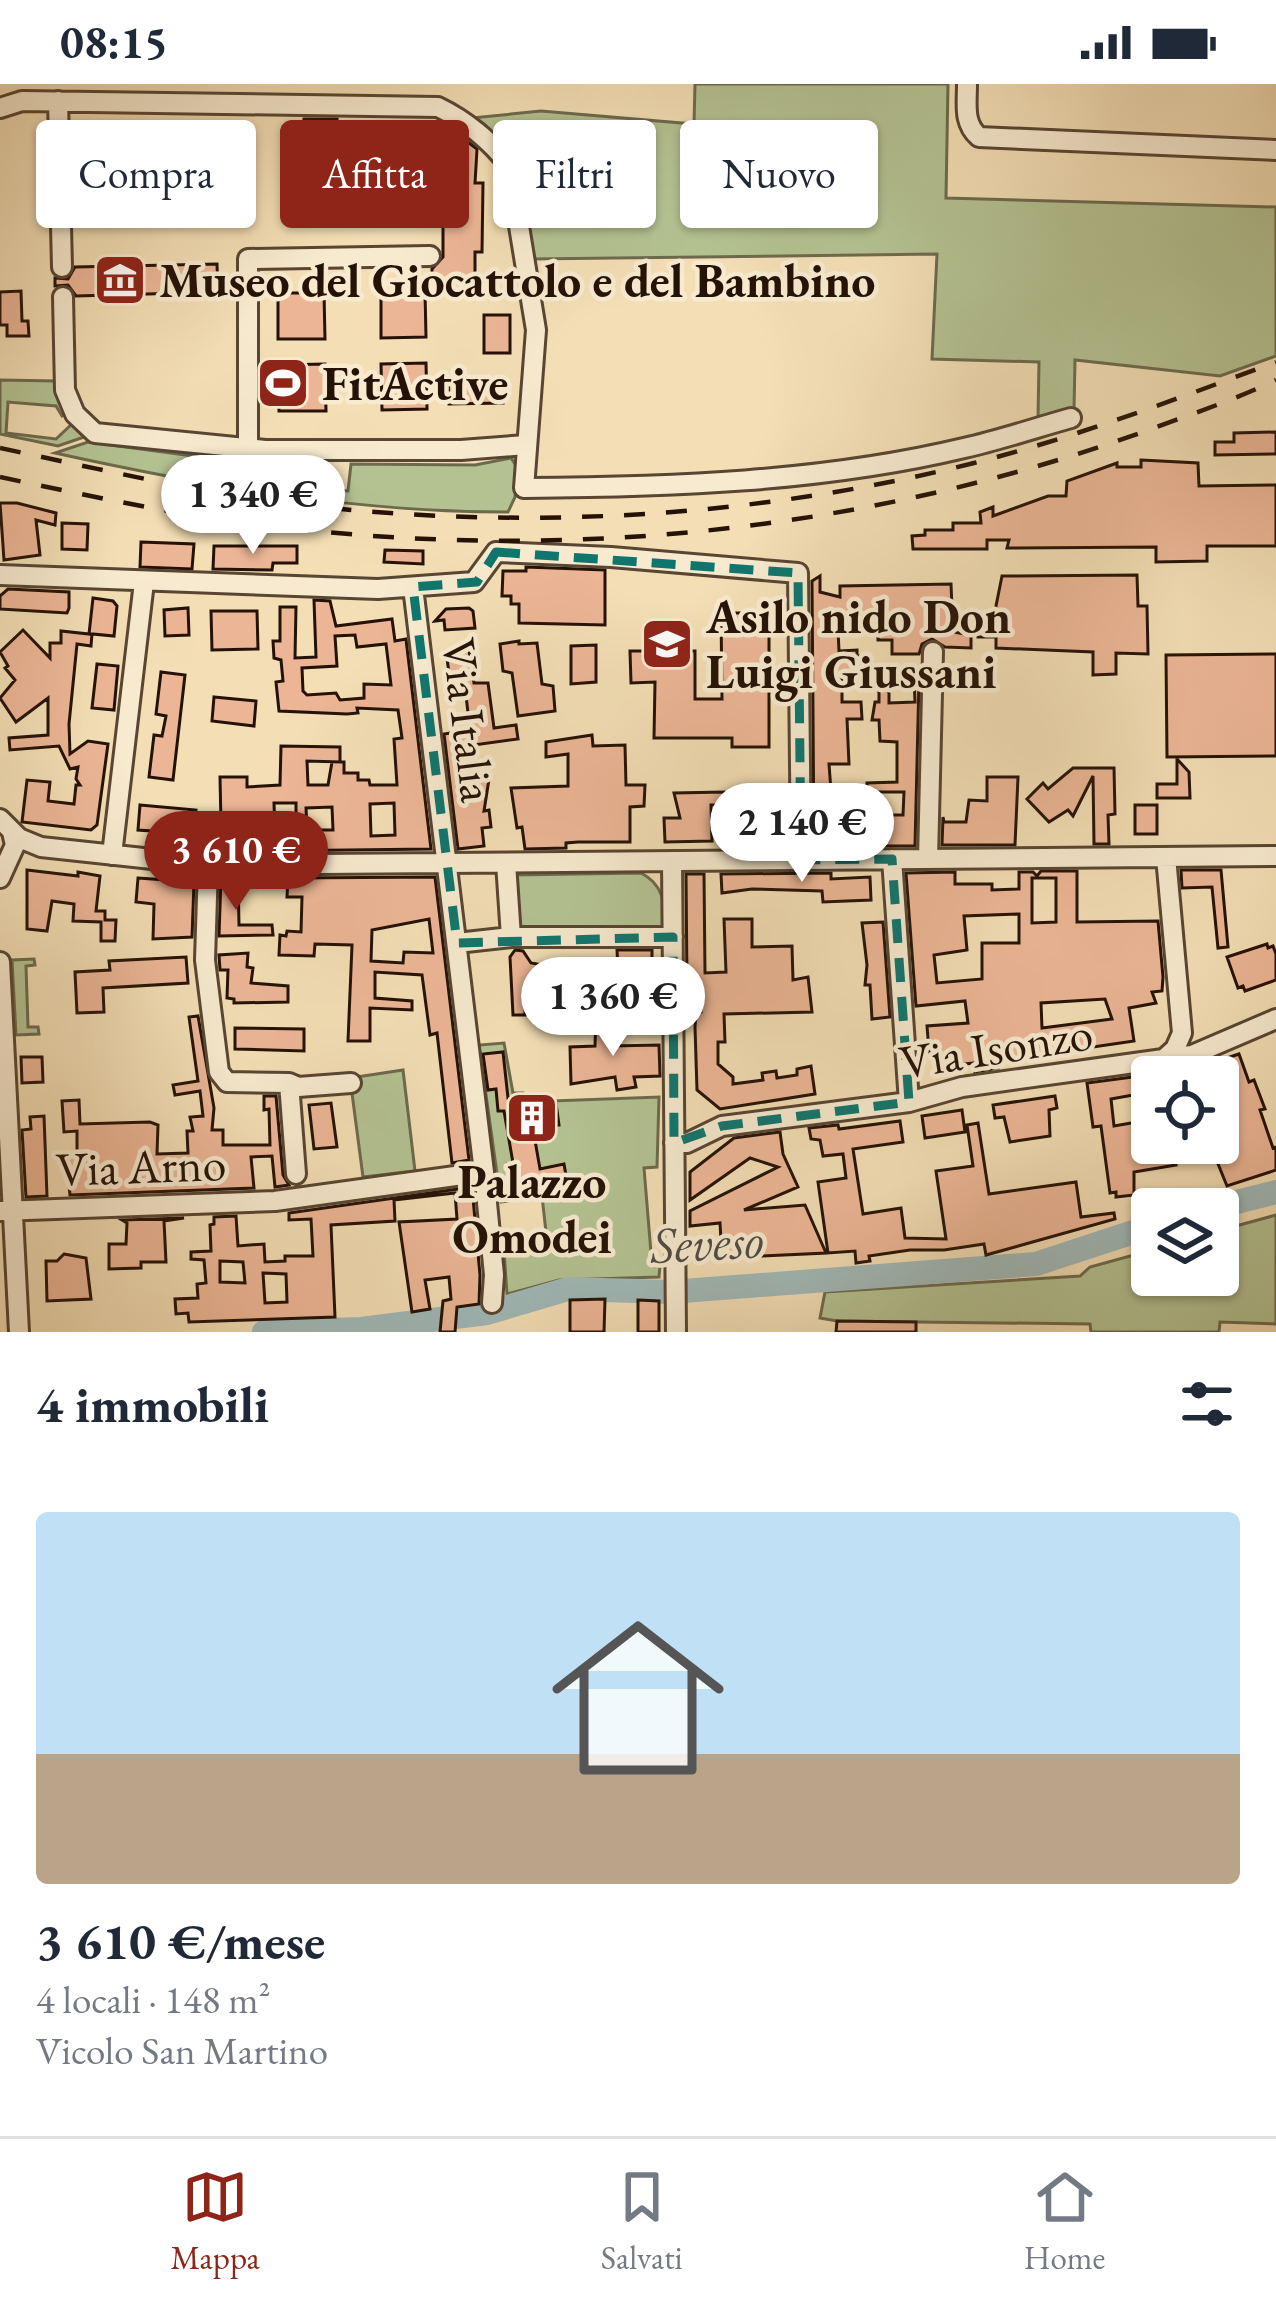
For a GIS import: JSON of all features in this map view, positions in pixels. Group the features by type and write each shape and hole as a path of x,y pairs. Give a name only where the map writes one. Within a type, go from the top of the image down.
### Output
{"street":[{"path":"438,107 443,84"},
{"path":"967,84 969,129 979,137 1276,150"},
{"path":"0,108 22,101 150,93 330,94 438,107 456,115 509,165 536,330 524,488 736,480 826,471 965,448 1071,418"},
{"path":"58,101 62,267"},
{"path":"248,449 248,259 430,256"},
{"path":"63,297 65,390 74,414 95,433 248,449 461,450 526,445"},
{"path":"0,575 378,590 474,582 496,551 798,573 802,860"},
{"path":"112,855 144,582"},
{"name":"Via Italia","path":"413,586 484,1172 494,1275 492,1303"},
{"path":"928,859 933,652"},
{"path":"4,825 40,847"},
{"path":"0,878 15,845 4,825"},
{"path":"6,858 40,847 208,865 1276,856"},
{"path":"1166,856 1182,1033 1167,1056"},
{"path":"892,859 909,1102"},
{"path":"672,861 676,1332"},
{"path":"506,862 511,938"},
{"path":"208,865 205,960 219,1072 227,1082 298,1087 351,1083"},
{"path":"457,943 673,937"},
{"path":"0,962 7,1211 19,1327"},
{"name":"Via Isonzo","path":"1177,1056 1206,1049 1276,1019"},
{"path":"1182,1033 1190,1044 1206,1049"},
{"name":"Via Isonzo","path":"674,1143 687,1143 722,1126 909,1102 962,1087 1131,1064"},
{"path":"289,1083 297,1187"},
{"name":"Via Arno","path":"7,1211 271,1200 297,1187 484,1172"}],"highlighted area":[{"path":"496,552 798,573 801,860 892,859 909,1102 722,1126 674,1143 673,937 457,943 413,587 477,582"}],"green space":[{"path":"695,84 948,84 946,198 1276,207 1276,356 1220,376 1075,360 1074,410 1038,419 1039,362 932,359 937,254 531,259 526,228 656,228 656,121 680,123 680,228 878,228 878,120 694,120"},
{"path":"541,111 647,120 493,120 493,144 472,118"},
{"path":"0,380 56,381 65,414 56,406 8,402 6,433 56,439 72,424 84,437 58,446 0,434"},
{"path":"88,442 253,464 326,464 323,489 348,491 351,464 475,465 511,458 517,467 515,497 508,512 336,502 223,486 55,453"},
{"path":"641,873 661,895 666,926 661,933 517,931 515,875"},
{"path":"34,959 35,965 26,966 28,1027 38,1027 39,1034 16,1035 12,960"},
{"path":"504,1043 513,1093 523,1093 525,1102 659,1097 657,1167 644,1168 652,1265 660,1266 659,1277 559,1280 507,1294 504,1251 522,1248 524,1255 548,1250 542,1196 501,1202 479,1045"},
{"path":"403,1070 415,1171 363,1177 350,1078"},
{"path":"1276,1215 1276,1324 1220,1322 1219,1332 1091,1332 1090,1324 820,1318 825,1292 1080,1276 1090,1267 1131,1256 1131,1296 1239,1296 1239,1225"}],"building":[{"path":"469,143 477,149 475,183 483,183 482,252 475,252 475,280 432,280 432,269 443,257 443,228 469,228"},
{"path":"217,264 218,292 76,296 68,285 55,286 55,278 68,279 75,267"},
{"path":"21,291 22,321 28,321 29,336 7,336 7,325 0,325 0,292"},
{"path":"381,292 425,292 426,337 381,338"},
{"path":"278,293 324,293 325,339 278,339"},
{"path":"484,315 510,315 510,353 484,353"},
{"path":"426,363 427,409 382,410 381,364"},
{"path":"325,364 326,411 279,411 278,365"},
{"path":"502,378 503,403 449,404 448,379"},
{"path":"1276,432 1276,454 1215,455 1215,442 1234,442 1234,433"},
{"path":"1141,460 1198,463 1199,486 1276,485 1276,546 1207,546 1207,561 1156,562 1156,547 1007,548 1009,540 987,540 987,549 913,549 912,536 925,535 925,530 953,530 953,523 981,523 980,512 993,507 993,516 1048,496 1066,496 1067,481 1117,463 1117,467 1141,467"},
{"path":"0,503 56,513 55,525 36,520 40,555 4,560"},
{"path":"62,523 88,524 87,550 62,549"},
{"path":"141,542 194,544 192,569 140,567"},
{"path":"214,546 297,546 297,563 273,563 272,570 213,569"},
{"path":"385,550 423,551 423,564 384,562"},
{"path":"526,567 605,570 605,625 519,623 519,604 511,604 511,596 502,596 503,571 526,571"},
{"path":"1137,575 1138,606 1147,606 1148,654 1116,653 1116,674 1093,675 1093,652 996,648 996,637 978,637 978,620 993,621 1002,576"},
{"path":"820,576 820,592 840,597 840,586 951,584 953,632 971,635 971,648 945,647 932,639 922,644 919,654 892,654 892,640 878,640 878,629 838,630 839,651 857,650 861,671 842,671 842,702 861,702 862,719 847,719 849,764 829,764 832,804 877,799 877,815 903,815 904,792 867,792 867,783 897,782 897,742 880,741 879,720 872,720 875,702 879,702 879,681 889,681 889,703 915,702 914,680 919,680 915,846 814,846 812,581"},
{"path":"8,589 69,592 69,608 67,613 0,609 0,596"},
{"path":"93,598 117,606 114,636 92,634 91,646 77,644 69,724 70,754 88,741 108,744 97,825 91,830 22,822 27,780 50,782 48,801 74,804 76,785 80,785 78,767 70,769 59,746 10,750 9,738 48,735 48,698 16,722 0,698 15,680 0,652 23,630 50,658 50,643 61,643 61,631 89,634"},
{"path":"314,600 330,601 336,626 392,619 395,641 406,639 431,849 263,851 262,824 221,824 220,777 247,777 247,787 280,785 281,746 340,747 344,773 358,773 358,780 369,780 370,785 397,785 394,739 402,738 398,710 279,711 276,682 283,681 273,641 280,641 280,607 296,607 295,658 316,657","holes":["355,635 357,647 386,644 391,685 364,684 364,698 307,695 302,668 337,666 335,636","307,761 340,762 332,762 328,785 308,785","274,803 296,803 296,833 275,833","394,803 395,835 371,836 370,804","332,807 333,830 307,830 306,808"]},
{"path":"188,608 189,635 165,636 164,610"},
{"path":"469,608 475,628 445,630 444,620 435,621 446,609"},
{"path":"211,611 257,611 258,649 212,650"},
{"path":"721,613 769,613 769,747 732,747 732,738 654,738 655,682 631,683 630,651 695,651 695,699 722,699"},
{"path":"537,643 542,684 553,686 555,711 518,716 512,673 503,671 500,644"},
{"path":"596,645 596,682 571,684 571,646"},
{"path":"469,650 474,683 488,683 494,728 516,725 518,739 459,747 460,780 489,779 484,811 489,810 491,827 482,828 484,846 458,849 444,734 470,730 465,687 451,688 446,651"},
{"path":"1276,654 1276,756 1167,757 1166,655"},
{"path":"97,664 118,666 114,710 92,708"},
{"path":"161,672 185,675 173,780 149,777 154,735 162,736 166,716 156,714"},
{"path":"214,697 256,701 254,726 212,721"},
{"path":"592,735 593,746 625,745 626,785 645,785 644,806 630,807 630,842 525,849 511,788 568,786 568,754 546,757 546,742"},
{"path":"1177,759 1189,772 1190,798 1157,798 1157,784 1177,784"},
{"path":"1073,768 1114,768 1115,814 1108,815 1109,844 1094,844 1093,776 1073,816 1068,810 1049,822 1027,799 1043,783 1048,789"},
{"path":"987,777 1018,777 1015,845 942,845 943,817 944,822 966,822 969,800 987,801"},
{"path":"724,792 724,805 711,805 712,841 665,842 664,818 680,818 674,793"},
{"path":"140,805 196,810 195,834 138,830"},
{"path":"1135,805 1157,805 1157,834 1135,834"},
{"path":"27,870 100,876 96,911 105,911 105,920 116,920 115,941 101,941 101,922 73,921 74,904 52,901 47,931 27,929"},
{"path":"1181,870 1221,870 1228,947 1218,948 1212,887 1182,888"},
{"path":"1041,871 1077,871 1077,922 1158,921 1163,977 1162,991 1152,992 1156,1003 1129,1008 1134,1041 997,1061 998,1068 975,1072 974,1063 939,1067 938,1057 929,1051 927,1026 968,1023 965,1001 916,1006 906,873 955,872 955,884 992,884 992,890 1019,889 1019,872 1037,876","holes":["1032,878 1056,878 1056,922 1032,923","1019,914 1019,943 982,943 982,979 937,983 934,955 967,950 964,916","1105,999 1112,1019 1042,1028 1041,1003"]},
{"path":"831,873 831,879 870,877 871,900 823,902 822,891 722,893 721,874"},
{"path":"686,874 704,874 705,973 726,972 724,919 752,919 752,947 792,946 793,980 808,977 812,1012 724,1014 725,1042 718,1042 718,1064 733,1077 733,1084 763,1080 762,1073 776,1071 777,1078 797,1075 797,1069 811,1066 815,1094 720,1109 697,1090 695,1027 696,1012 701,1012 700,983 687,983"},
{"path":"435,877 469,1160 452,1163 437,1033 430,1035 422,975 375,972 375,998 412,1001 412,1010 370,1008 370,1041 348,1041 352,945 315,944 314,956 279,955 280,935 301,932 302,897 287,897 288,878","holes":["429,919 433,953 404,952 403,963 371,961 372,930"]},
{"path":"138,878 194,882 192,937 153,939 154,904 136,902"},
{"path":"221,878 238,878 239,925 272,925 273,935 219,936"},
{"path":"883,922 890,1017 872,1019 862,923"},
{"path":"1267,944 1276,954 1276,980 1245,991 1243,986 1238,988 1227,957"},
{"path":"515,950 523,951 531,963 548,966 556,961 565,965 580,961 580,969 588,970 618,969 617,950 652,950 652,970 620,973 621,982 605,982 602,995 582,1021 561,1021 561,1010 525,1010 525,1015 513,1015 510,957"},
{"path":"248,953 251,983 288,986 288,1002 234,1003 227,998 228,970 220,970 219,955"},
{"path":"186,957 188,983 103,988 104,1012 77,1013 75,972 110,970 109,961"},
{"path":"596,1015 612,1015 612,1046 659,1045 660,1076 634,1077 636,1087 617,1090 615,1077 571,1084 570,1047 595,1046"},
{"path":"198,1016 214,1108 212,1130 223,1130 223,1145 270,1145 264,1096 276,1096 283,1175 289,1185 275,1187 272,1156 251,1157 254,1188 70,1195 68,1155 77,1155 77,1131 64,1132 62,1101 79,1100 80,1124 158,1125 157,1154 188,1153 187,1131 193,1131 190,1117 203,1116 200,1091 175,1095 173,1085 198,1081 189,1017"},
{"path":"235,1028 304,1029 304,1051 235,1049"},
{"name":"Palazzo Omodei","path":"503,1052 508,1098 521,1096 522,1107 556,1103 559,1125 533,1129 540,1169 564,1164 568,1187 541,1191 539,1180 510,1184 507,1164 513,1163 504,1111 498,1111 496,1089 488,1090 483,1054"},
{"path":"1239,1054 1265,1109 1260,1110 1276,1147 1276,1170 1227,1186 1218,1164 1239,1164 1239,1056 1233,1056"},
{"path":"21,1057 42,1057 43,1082 22,1083"},
{"path":"1131,1077 1131,1095 1111,1099 1114,1126 1131,1123 1131,1164 1176,1165 1134,1172 1131,1195 1116,1197 1116,1192 1110,1193 1101,1126 1093,1127 1087,1083"},
{"path":"1055,1096 1057,1108 1049,1110 1050,1136 1010,1142 1004,1117 995,1118 993,1105"},
{"path":"331,1103 337,1147 314,1149 309,1105"},
{"path":"962,1110 965,1132 925,1138 922,1116"},
{"path":"44,1116 47,1196 26,1197 22,1130 31,1129 30,1117"},
{"path":"900,1121 903,1142 853,1149 863,1214 901,1208 905,1238 946,1239 936,1171 973,1166 967,1125 978,1123 989,1194 1076,1182 1081,1217 1114,1213 1115,1219 986,1255 984,1244 869,1256 870,1261 856,1263 855,1251 828,1253 818,1182 846,1178 843,1154 823,1156 820,1140 811,1139 809,1128"},
{"path":"780,1132 783,1154 798,1187 744,1210 805,1205 826,1253 722,1258 720,1223 690,1226 690,1211 778,1167 750,1158 690,1200 690,1172 734,1138"},
{"path":"472,1187 479,1304 457,1307 455,1332 440,1332 443,1301 451,1299 449,1277 425,1280 430,1309 412,1312 399,1222 457,1219 455,1193 394,1200 395,1221 331,1225 335,1317 189,1322 188,1313 176,1314 175,1299 198,1298 197,1284 206,1283 204,1260 191,1259 191,1252 211,1251 214,1217 236,1216 238,1246 264,1244 265,1262 313,1256 311,1219 289,1220 289,1213","holes":["220,1261 243,1262 245,1283 220,1282","263,1273 286,1274 287,1302 265,1303"]},
{"path":"184,1218 164,1221 166,1262 109,1269 109,1244 126,1244 127,1223 122,1220"},
{"path":"64,1254 86,1258 91,1299 47,1301 46,1261 57,1261"},
{"path":"605,1299 604,1332 570,1332 570,1300"},
{"path":"638,1300 659,1301 659,1332 638,1332"},
{"path":"837,1321 916,1322 916,1332 836,1332"}],"waterway":[{"name":"Seveso","path":"1239,1201 1276,1192"},
{"name":"Seveso","path":"264,1332 361,1329 487,1313 568,1289 670,1292 1036,1264 1131,1233"}],"railway":[{"path":"0,448 212,492 341,509 500,518 659,513 817,495 974,463 1088,429 1276,362"},
{"path":"0,477 179,513 287,528 503,541 611,538 719,529 932,493 1140,433 1276,380"}],"place":[{"name":"Museo del Giocattolo e del Bambino","path":"120,280"},
{"name":"FitActive","path":"283,383"},
{"name":"Asilo nido Don Luigi Giussani","path":"667,644"},
{"name":"Palazzo Omodei","path":"532,1118"}]}
